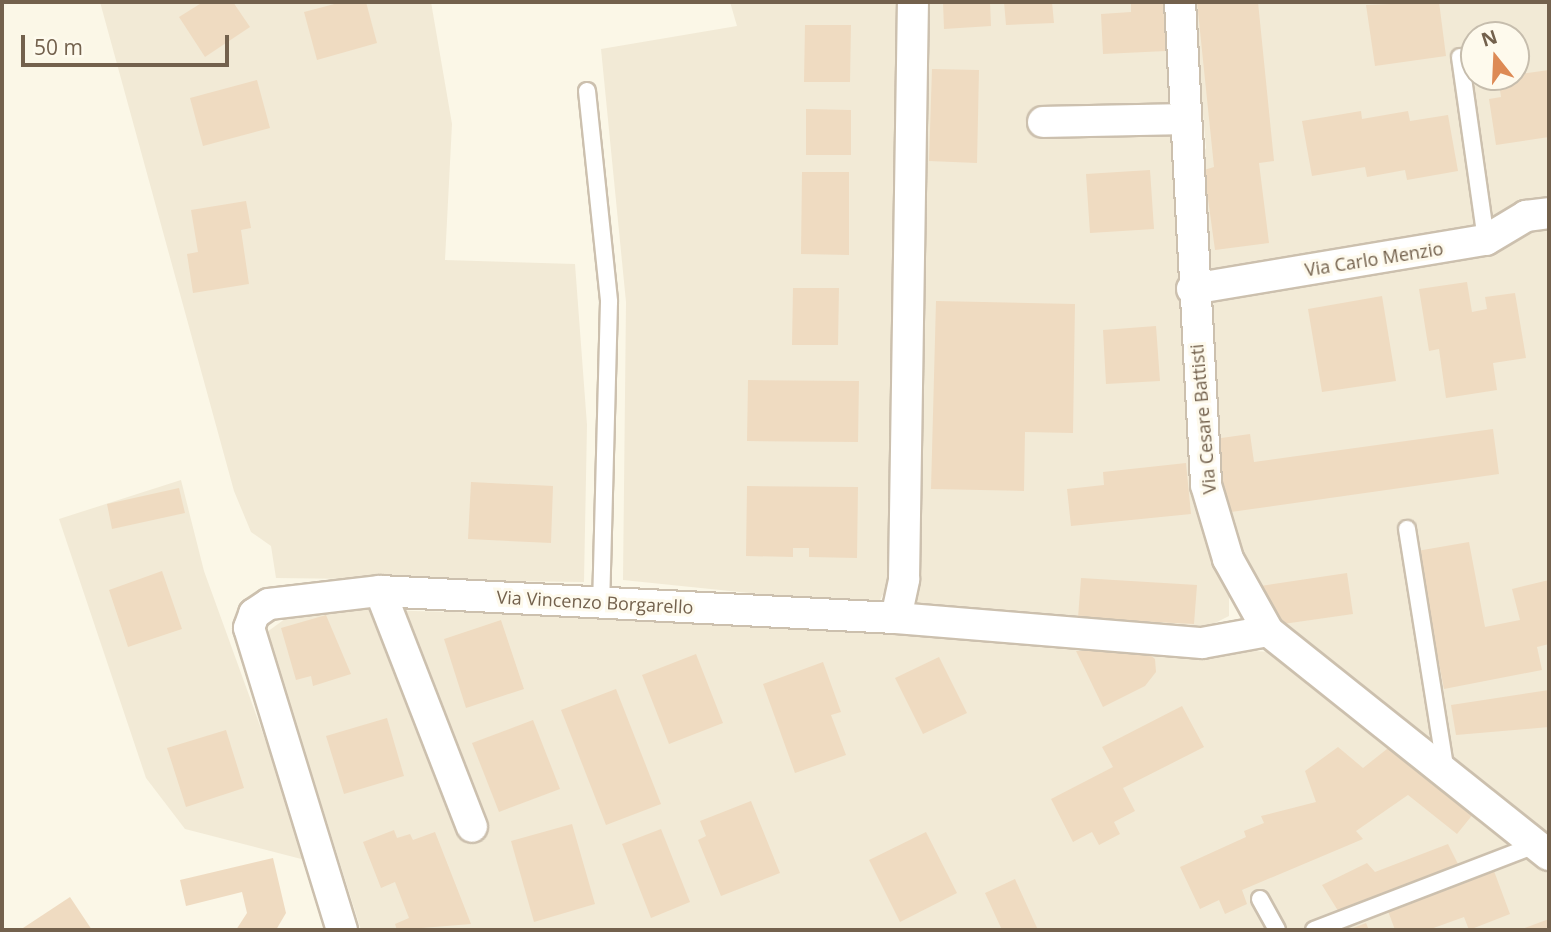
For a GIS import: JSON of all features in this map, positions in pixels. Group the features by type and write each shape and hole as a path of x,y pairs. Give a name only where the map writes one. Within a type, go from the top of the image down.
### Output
{"street":[{"path":"896,618 904,579 913,2"},
{"name":"Via Cesare Battisti","path":"1180,2 1192,289 1206,485 1228,559 1268,631 1542,850"},
{"path":"1043,122 1185,119"},
{"name":"Via Carlo Menzio","path":"1192,289 1486,240 1526,216 1549,213"},
{"path":"380,591 472,827"},
{"name":"Via Vincenzo Borgarello","path":"342,930 249,628 254,614 269,604 380,591 896,618 1202,643 1268,631"}],"lane":[{"path":"587,91 609,302 601,602"},
{"path":"1465,91 1486,240"},
{"path":"1407,529 1446,772"},
{"path":"1314,930 1542,850"},
{"path":"1260,899 1277,930"}],"shaded area":[{"path":"100,2 431,2 452,124 445,260 575,264 587,425 584,582 276,578 271,546 251,532 234,491"},
{"path":"730,2 900,2 888,585 877,606 623,580 626,302 601,49 737,26"},
{"path":"923,2 1173,2 1229,578 1229,616 1199,631 917,610"},
{"path":"1193,2 1549,2 1549,844 1350,677 1277,627 1219,512 1199,162 1206,148"},
{"path":"181,480 204,571 309,861 185,829 146,778 59,519"},
{"path":"300,608 569,615 1291,653 1549,866 1549,930 361,930 267,632"}],"building":[{"path":"203,2 233,2 250,27 205,57 179,17"},
{"path":"342,2 366,2 377,43 317,60 304,12"},
{"path":"943,2 990,2 991,26 944,29"},
{"path":"1004,2 1052,2 1054,23 1006,25"},
{"path":"1131,2 1163,2 1166,51 1103,54 1101,14 1131,12"},
{"path":"1197,2 1258,2 1274,161 1259,163 1269,243 1215,250 1204,170 1214,167"},
{"path":"1439,2 1446,56 1375,66 1366,5"},
{"path":"805,25 851,25 850,82 804,82"},
{"path":"932,69 979,70 977,163 929,161"},
{"path":"1549,70 1549,137 1496,145 1489,99 1501,97 1500,91 1530,91 1530,73"},
{"path":"257,80 270,128 203,146 190,98"},
{"path":"806,109 851,110 851,155 806,155"},
{"path":"1361,111 1362,119 1408,111 1410,121 1448,115 1458,171 1407,180 1405,170 1367,177 1365,167 1312,176 1302,121"},
{"path":"1150,170 1154,229 1090,233 1086,174"},
{"path":"802,172 849,172 849,255 801,254"},
{"path":"246,201 251,228 241,230 249,284 193,293 187,254 198,252 191,210"},
{"path":"1467,282 1472,312 1487,309 1485,297 1515,293 1526,358 1493,363 1497,390 1446,398 1439,349 1429,351 1419,289"},
{"path":"793,288 839,288 838,345 792,345"},
{"path":"1382,296 1396,381 1322,392 1308,309"},
{"path":"936,301 1075,304 1073,433 1025,432 1024,491 931,489"},
{"path":"1156,326 1160,381 1106,384 1103,330"},
{"path":"748,380 859,381 858,442 747,441"},
{"path":"1493,429 1499,474 1224,513 1214,439 1250,434 1254,462"},
{"path":"1186,463 1191,514 1071,526 1067,489 1104,485 1103,472"},
{"path":"471,482 553,486 551,543 468,539"},
{"path":"747,486 858,487 857,558 809,557 809,548 793,548 793,557 746,556"},
{"path":"179,488 185,513 112,529 107,504"},
{"path":"1469,542 1485,627 1520,620 1512,589 1549,580 1549,644 1537,647 1542,670 1444,689 1417,551"},
{"path":"162,571 182,629 128,647 109,590"},
{"path":"1347,573 1353,614 1283,624 1254,587"},
{"path":"1081,578 1197,585 1194,624 1078,618"},
{"path":"326,615 351,674 313,686 311,676 296,680 281,628"},
{"path":"501,620 524,689 466,708 444,639"},
{"path":"1144,650 1155,659 1156,672 1145,686 1103,707 1076,651"},
{"path":"696,654 723,723 669,744 642,675"},
{"path":"939,657 967,713 923,734 895,678"},
{"path":"823,662 841,712 831,715 846,755 795,773 763,684"},
{"path":"616,689 661,804 606,825 561,710"},
{"path":"1549,690 1549,727 1456,735 1451,705"},
{"path":"1182,706 1204,747 1123,788 1135,811 1114,822 1120,834 1099,845 1092,832 1073,842 1051,799 1113,767 1102,747"},
{"path":"387,718 404,776 344,794 326,736"},
{"path":"533,720 560,789 499,812 472,743"},
{"path":"226,730 244,788 186,807 167,748"},
{"path":"1392,745 1474,813 1457,834 1408,795 1356,831 1363,839 1242,890 1247,904 1225,914 1219,900 1200,909 1180,867 1246,837 1244,831 1264,823 1261,816 1316,802 1305,771 1338,747 1363,768"},
{"path":"751,801 780,873 721,896 698,840 706,836 700,821"},
{"path":"572,824 595,904 534,922 511,841"},
{"path":"661,829 690,902 651,918 622,844"},
{"path":"394,830 397,838 410,834 413,840 435,832 471,924 397,930 395,924 409,918 395,882 381,888 363,842"},
{"path":"926,832 957,893 900,922 869,860"},
{"path":"1448,844 1458,864 1340,914 1322,885 1367,863 1375,872"},
{"path":"273,858 286,913 276,930 236,930 247,913 242,892 186,906 180,880"},
{"path":"1494,871 1510,914 1469,930 1464,917 1428,930 1395,930 1388,911"},
{"path":"1015,879 1038,930 1002,930 985,893"},
{"path":"70,897 92,930 20,930"},
{"path":"1549,919 1549,930 1519,930"},
{"path":"1366,923 1369,930 1348,930"}]}
